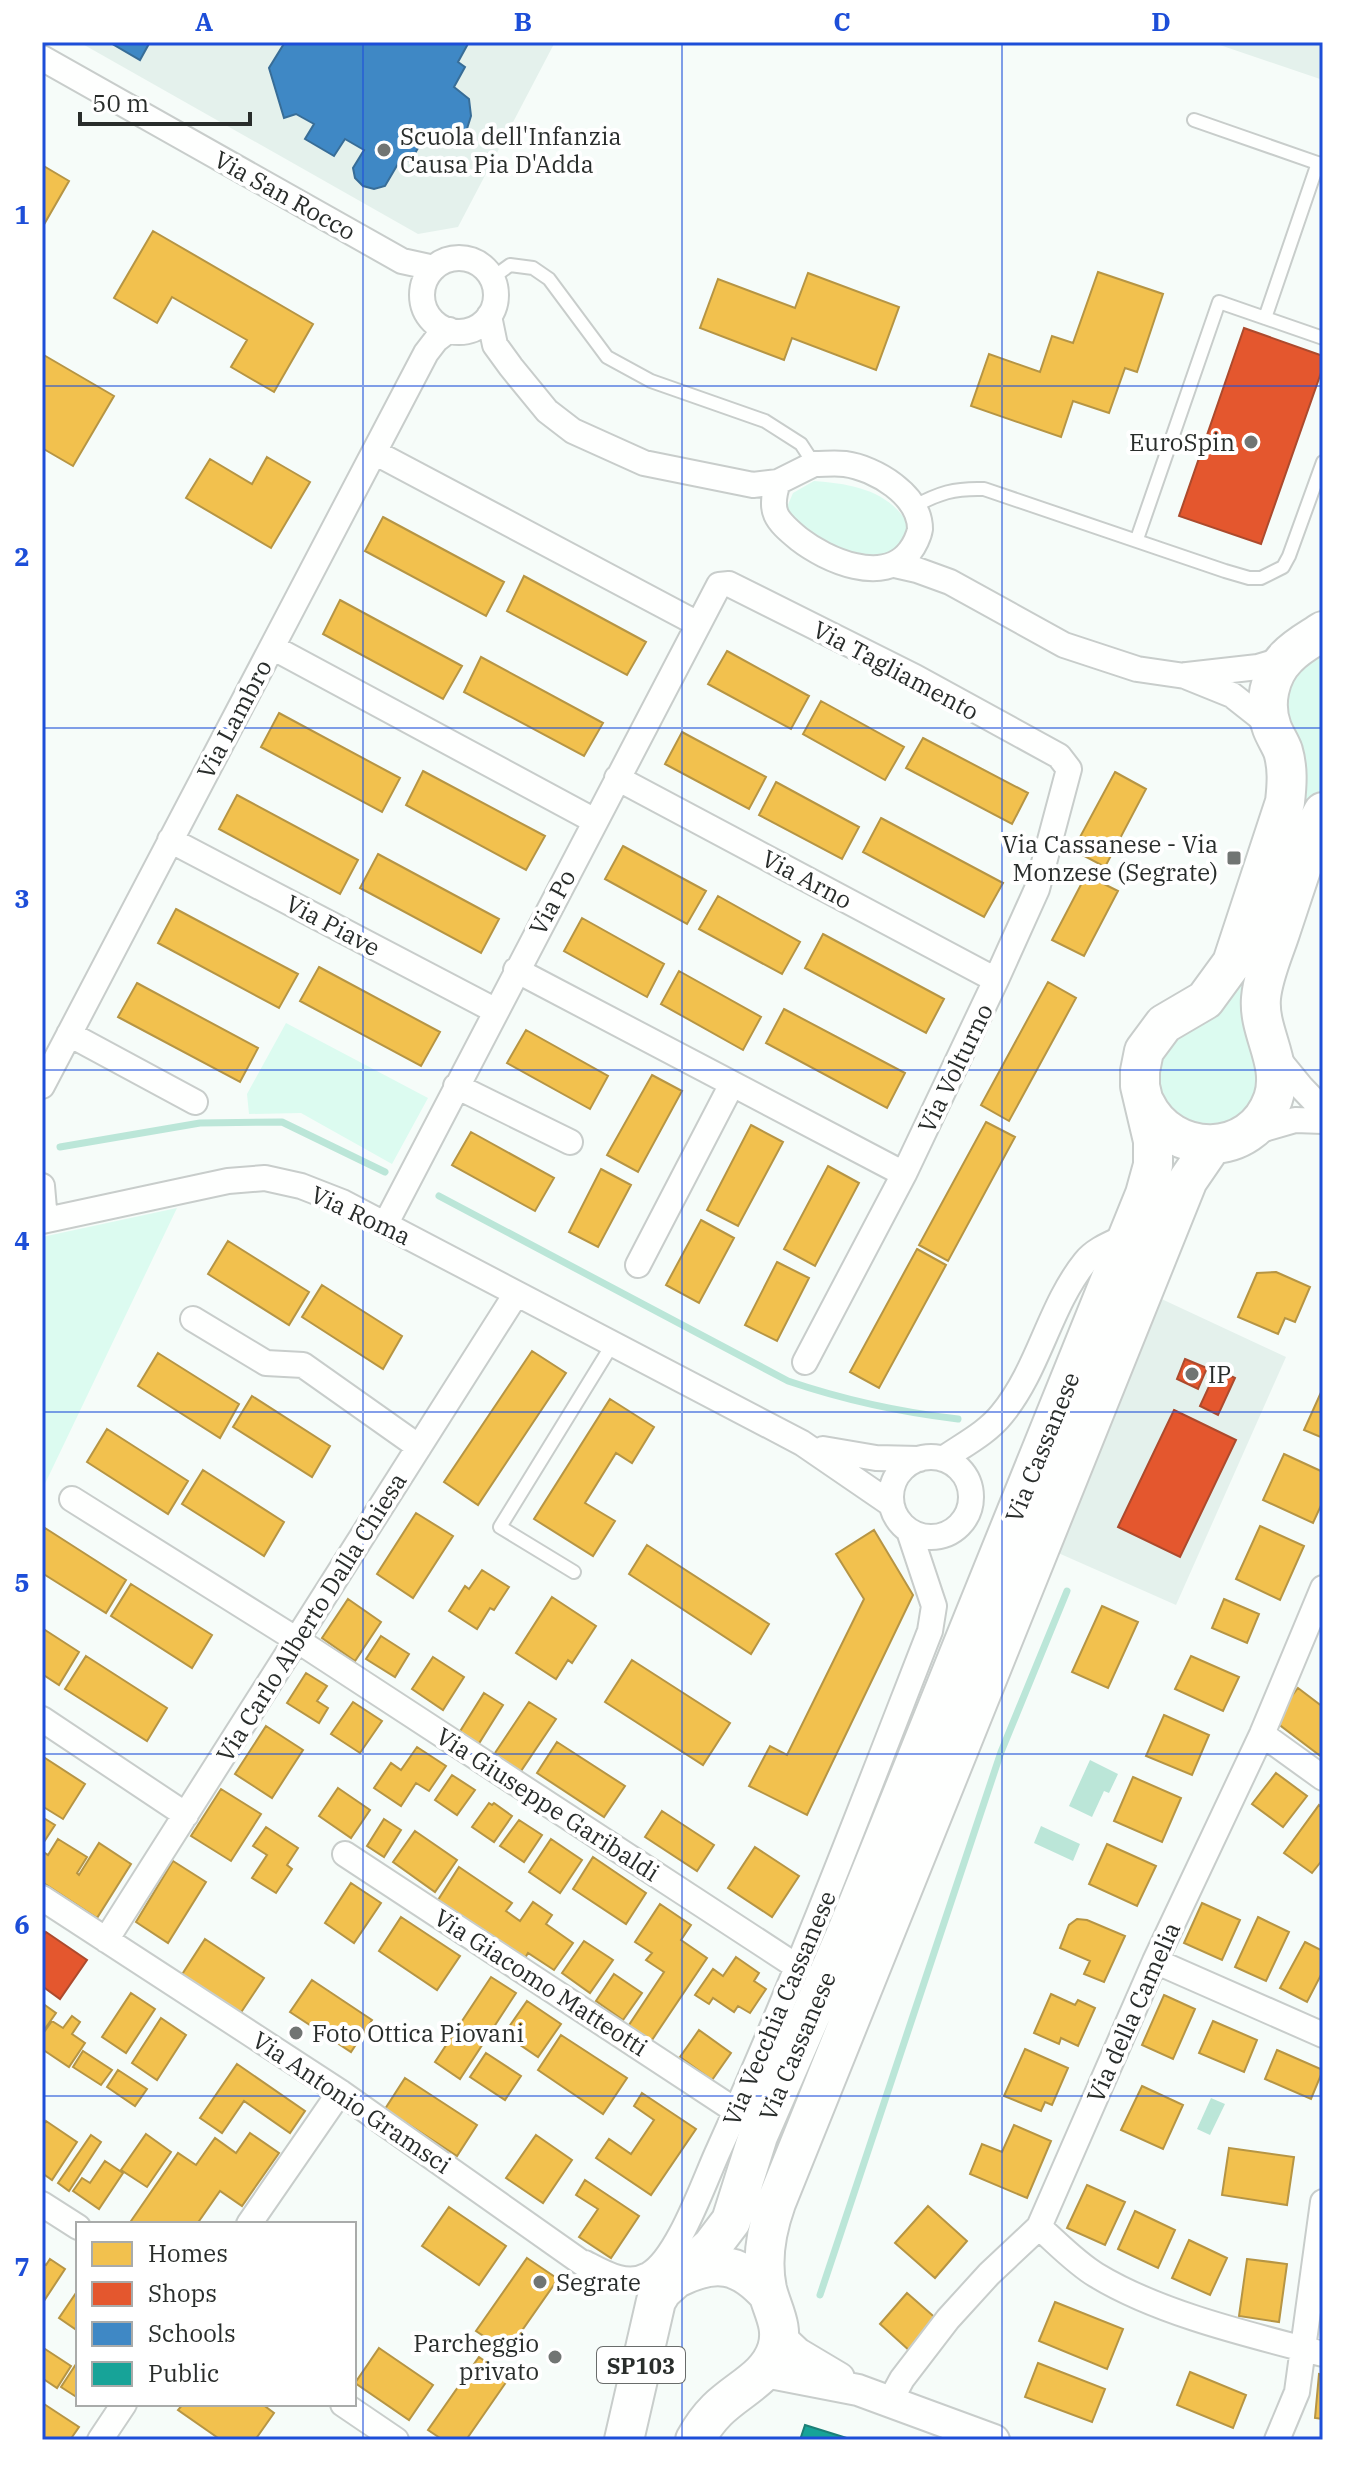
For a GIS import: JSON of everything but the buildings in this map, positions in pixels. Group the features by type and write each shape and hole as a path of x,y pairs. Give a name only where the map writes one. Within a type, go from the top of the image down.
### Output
{"main road":[{"name":"Via Cassanese","path":"624,2440 654,2309 670,2284 712,2246 731,2221 758,2136 845,1936 1127,1236 1153,1165 1153,1141 1140,1086 1144,1051 1155,1033 1174,1017 1205,1000 1232,963 1285,802 1287,776 1282,750 1270,725 1269,689 1310,642"},
{"name":"Via Cassanese","path":"780,2337 764,2270 765,2248 776,2203 1188,1180 1228,1140 1262,1118 1274,1097 1277,1072 1262,1023 1262,984 1323,812"},
{"path":"1144,1101 1156,1122 1187,1142 1228,1140"},
{"path":"670,2284 708,2265 723,2266 745,2273 768,2294"},
{"path":"695,2440 718,2409 765,2372 773,2360 780,2337"}],"street":[{"name":"Via San Rocco","path":"42,58 429,277"},
{"path":"448,326 475,328 489,316 494,305 496,293 492,278 479,264 466,259 450,259 429,277 424,307 448,326 495,345"},
{"path":"489,316 495,345 547,411 573,431 644,463 775,491 814,464 847,464 868,471 889,482 916,518 929,551 950,582"},
{"name":"Via Lambro","path":"42,1086 426,353 430,337 448,326"},
{"path":"374,452 698,624"},
{"path":"775,491 775,517 812,549 855,566 876,568 895,565 950,582 1064,645 1137,669 1185,676 1232,695 1270,725"},
{"path":"895,565 914,546 916,518"},
{"name":"Via Po","path":"385,1225 698,624 719,585 725,584"},
{"name":"Via Tagliamento","path":"725,584 915,677 1065,761"},
{"path":"1185,676 1258,667 1310,642"},
{"path":"272,647 595,821"},
{"name":"Via Volturno","path":"805,1362 904,1174 1037,889 1069,775 1065,761"},
{"name":"Via Arno","path":"617,778 996,980"},
{"name":"Via Piave","path":"170,840 496,1011"},
{"path":"516,970 904,1174"},
{"path":"69,1034 195,1102"},
{"path":"1272,1051 1323,1110"},
{"path":"638,1265 732,1084"},
{"path":"456,1086 570,1142"},
{"path":"1228,1140 1295,1120 1323,1121"},
{"name":"Via Roma","path":"44,1220 228,1181 265,1178 301,1186 342,1202 802,1443 891,1504"},
{"path":"42,1186 44,1220"},
{"path":"931,1459 955,1465 965,1475 971,1501 968,1514 959,1526 948,1534 935,1537 921,1536 900,1524 891,1504 894,1481 909,1464 931,1459 984,1432 1003,1414 1017,1394 1086,1260 1100,1249 1127,1236"},
{"name":"Via Carlo Alberto Dalla Chiesa","path":"106,1940 516,1294"},
{"path":"193,1319 266,1363 303,1365 419,1447"},
{"name":"Via Roma","path":"802,1443 843,1454 931,1459"},
{"name":"Via Giuseppe Garibaldi","path":"72,1499 297,1640 799,1968"},
{"name":"Via Vecchia Cassanese","path":"585,2263 629,2280 648,2275 663,2263 677,2241 736,2111 799,1968 930,1631 934,1606 909,1531"},
{"name":"Via della Camelia","path":"890,2401 902,2379 948,2319 989,2274 1039,2227 1155,1961 1262,1734 1323,1588"},
{"path":"42,1719 186,1815"},
{"path":"1262,1734 1323,1778"},
{"name":"Via Giacomo Matteotti","path":"345,1854 736,2111"},
{"name":"Via Antonio Gramsci","path":"42,1898 340,2092 602,2278 627,2292 670,2284"},
{"path":"1155,1961 1323,2035"},
{"path":"250,2222 340,2092"},
{"path":"1277,2440 1314,2352 1323,2202"},
{"path":"42,2204 76,2226"},
{"path":"1039,2227 1095,2274 1153,2302 1238,2331 1314,2352"},
{"path":"780,2337 797,2353 858,2390"},
{"path":"765,2372 858,2390 994,2440"},
{"path":"100,2440 123,2406"},
{"path":"346,2406 396,2440"}],"lane":[{"path":"1194,120 1321,164 1265,318"},
{"path":"492,278 510,265 533,268 549,279 607,357 651,381 765,421 801,444 814,464"},
{"path":"1137,539 1219,302 1323,338"},
{"path":"916,518 934,495 957,488 984,489 1249,578 1268,577 1283,567 1289,556 1323,462"},
{"path":"574,1572 500,1527 612,1345"}],"shaded area":[{"name":"Scuola dell'Infanzia Causa Pia D'Adda","path":"79,42 555,42 458,227 418,234"},
{"path":"1211,42 1323,42 1323,80"},
{"path":"814,481 844,484 871,492 895,507 912,532 897,558 835,553 792,517 787,507 793,493"},
{"path":"1323,654 1323,789 1288,892 1264,1076 1244,1119 1204,1132 1159,1105 1156,1052 1233,981 1289,685 1303,664"},
{"path":"286,1023 428,1098 392,1164 301,1113 249,1114 247,1094"},
{"path":"177,1208 42,1490 42,1237"},
{"path":"1153,1295 1286,1357 1176,1605 1056,1552"},
{"path":"1090,1760 1118,1774 1109,1793 1104,1791 1092,1817 1069,1806"},
{"path":"1041,1826 1080,1844 1073,1861 1034,1843"},
{"path":"1211,2098 1225,2104 1210,2135 1197,2129"}],"waterway":[{"path":"60,1147 200,1123 282,1122 385,1172"},
{"path":"439,1196 788,1381 872,1404 958,1419"},
{"path":"820,2295 1001,1752 1067,1591"}],"place":[{"name":"Scuola dell'Infanzia Causa Pia D'Adda","path":"384,150"},
{"name":"EuroSpin","path":"1251,442"},
{"name":"Via Cassanese - Via Monzese (Segrate)","path":"1234,858"},
{"name":"IP","path":"1192,1374"},
{"name":"Foto Ottica Piovani","path":"296,2033"},
{"name":"Segrate","path":"540,2282"},
{"name":"Parcheggio privato","path":"555,2357"}]}
